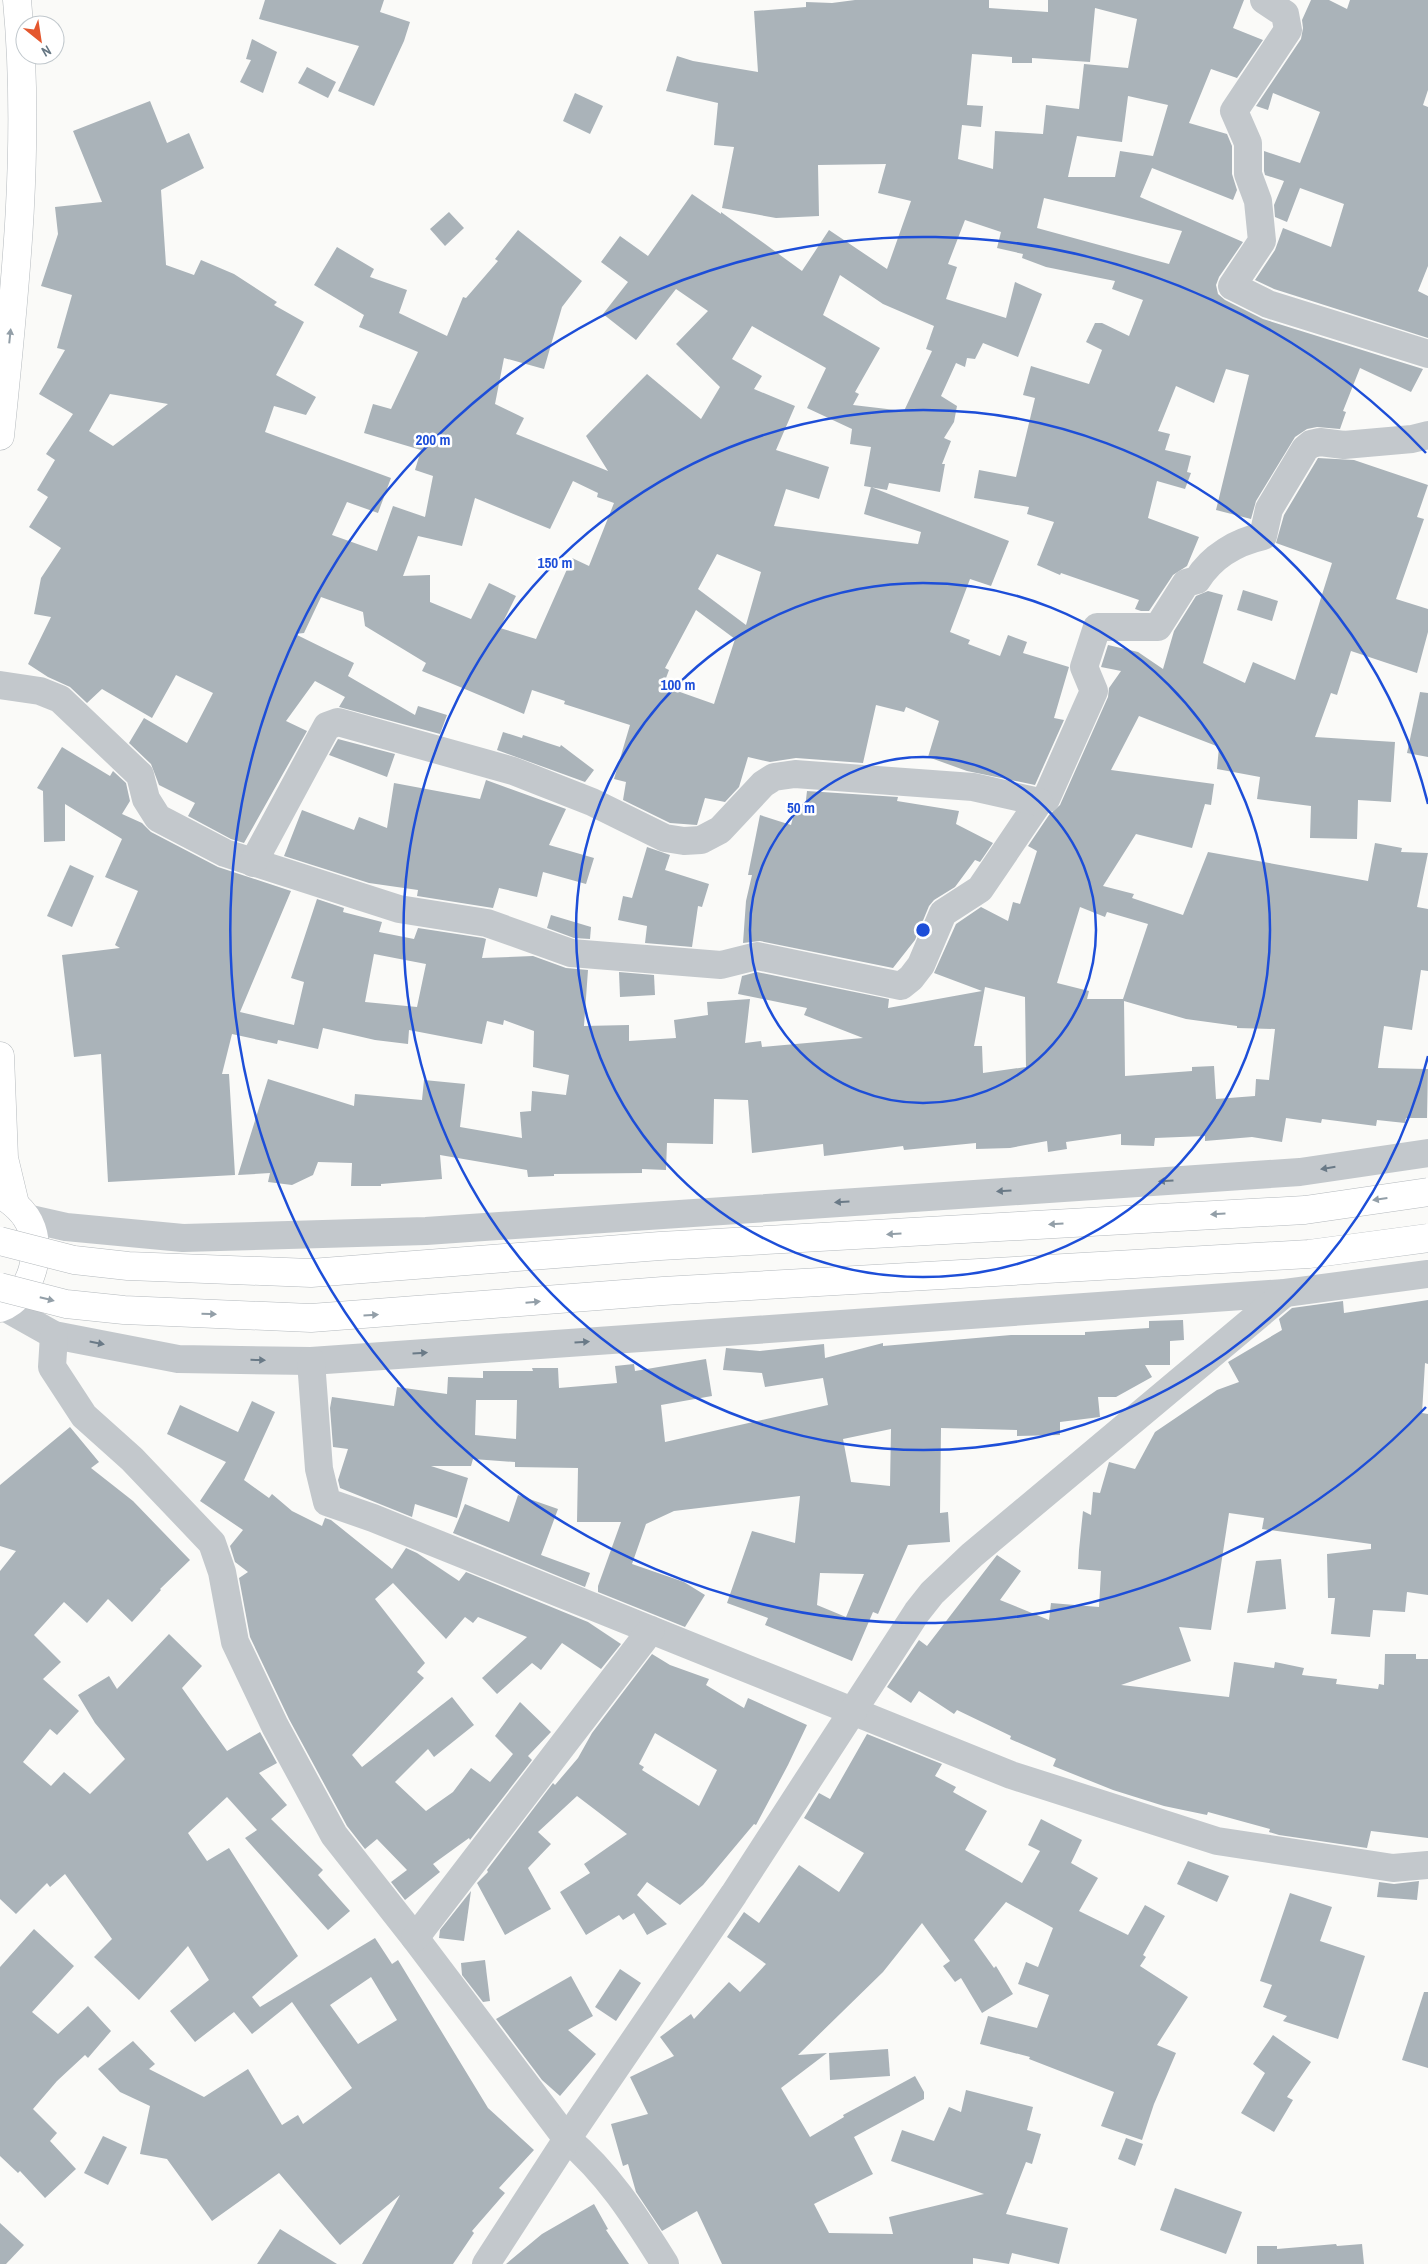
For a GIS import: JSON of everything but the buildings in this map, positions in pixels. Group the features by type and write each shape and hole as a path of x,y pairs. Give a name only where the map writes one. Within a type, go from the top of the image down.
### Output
{"main road":[{"path":"0,436 12,320 24,121 17,0"},
{"path":"0,14 9,112 0,251"},
{"path":"0,1056 4,1158 14,1205 33,1234 36,1255 31,1275 20,1293 1,1301"},
{"path":"0,1241 74,1260 119,1265 311,1273 386,1269 660,1246 1305,1210 1428,1192"},
{"path":"1,1301 66,1304 124,1310 311,1318 662,1291 1309,1254 1428,1238"}],"street":[{"path":"1264,0 1285,14 1288,30 1234,111 1248,143 1248,174 1258,201 1262,240 1232,286 1268,304 1428,354"},
{"path":"0,686 40,691 60,699 140,775 146,799 158,818 224,854 399,909 487,922 571,953 721,965 757,956 901,986 911,978 921,965 943,913 980,889 1039,802 1046,799 1094,691 1084,667 1097,627 1158,627 1186,583 1197,580 1207,565 1225,552 1247,540 1263,536 1269,509 1305,449 1311,444 1320,442 1344,445 1403,440 1428,435"},
{"path":"253,863 327,726 338,722 351,724 513,771 592,802 665,838 684,841 701,840 720,830 763,784 774,777 795,774 973,787 1039,802"},
{"path":"14,1205 66,1227 183,1238 426,1231 1300,1172 1428,1153"},
{"path":"1,1301 54,1335 178,1359 311,1361 1285,1293 1428,1274"},
{"path":"486,2264 567,2140 734,1894 917,1612 952,1574 1285,1293"},
{"path":"54,1335 52,1367 84,1416 132,1459 212,1544 222,1572 235,1642 275,1726 334,1835 415,1938 567,2140 590,2159 615,2187 665,2264"},
{"path":"311,1361 319,1469 327,1502 853,1710 1012,1775 1217,1841 1393,1868 1428,1865"},
{"path":"415,1938 651,1630"}]}
